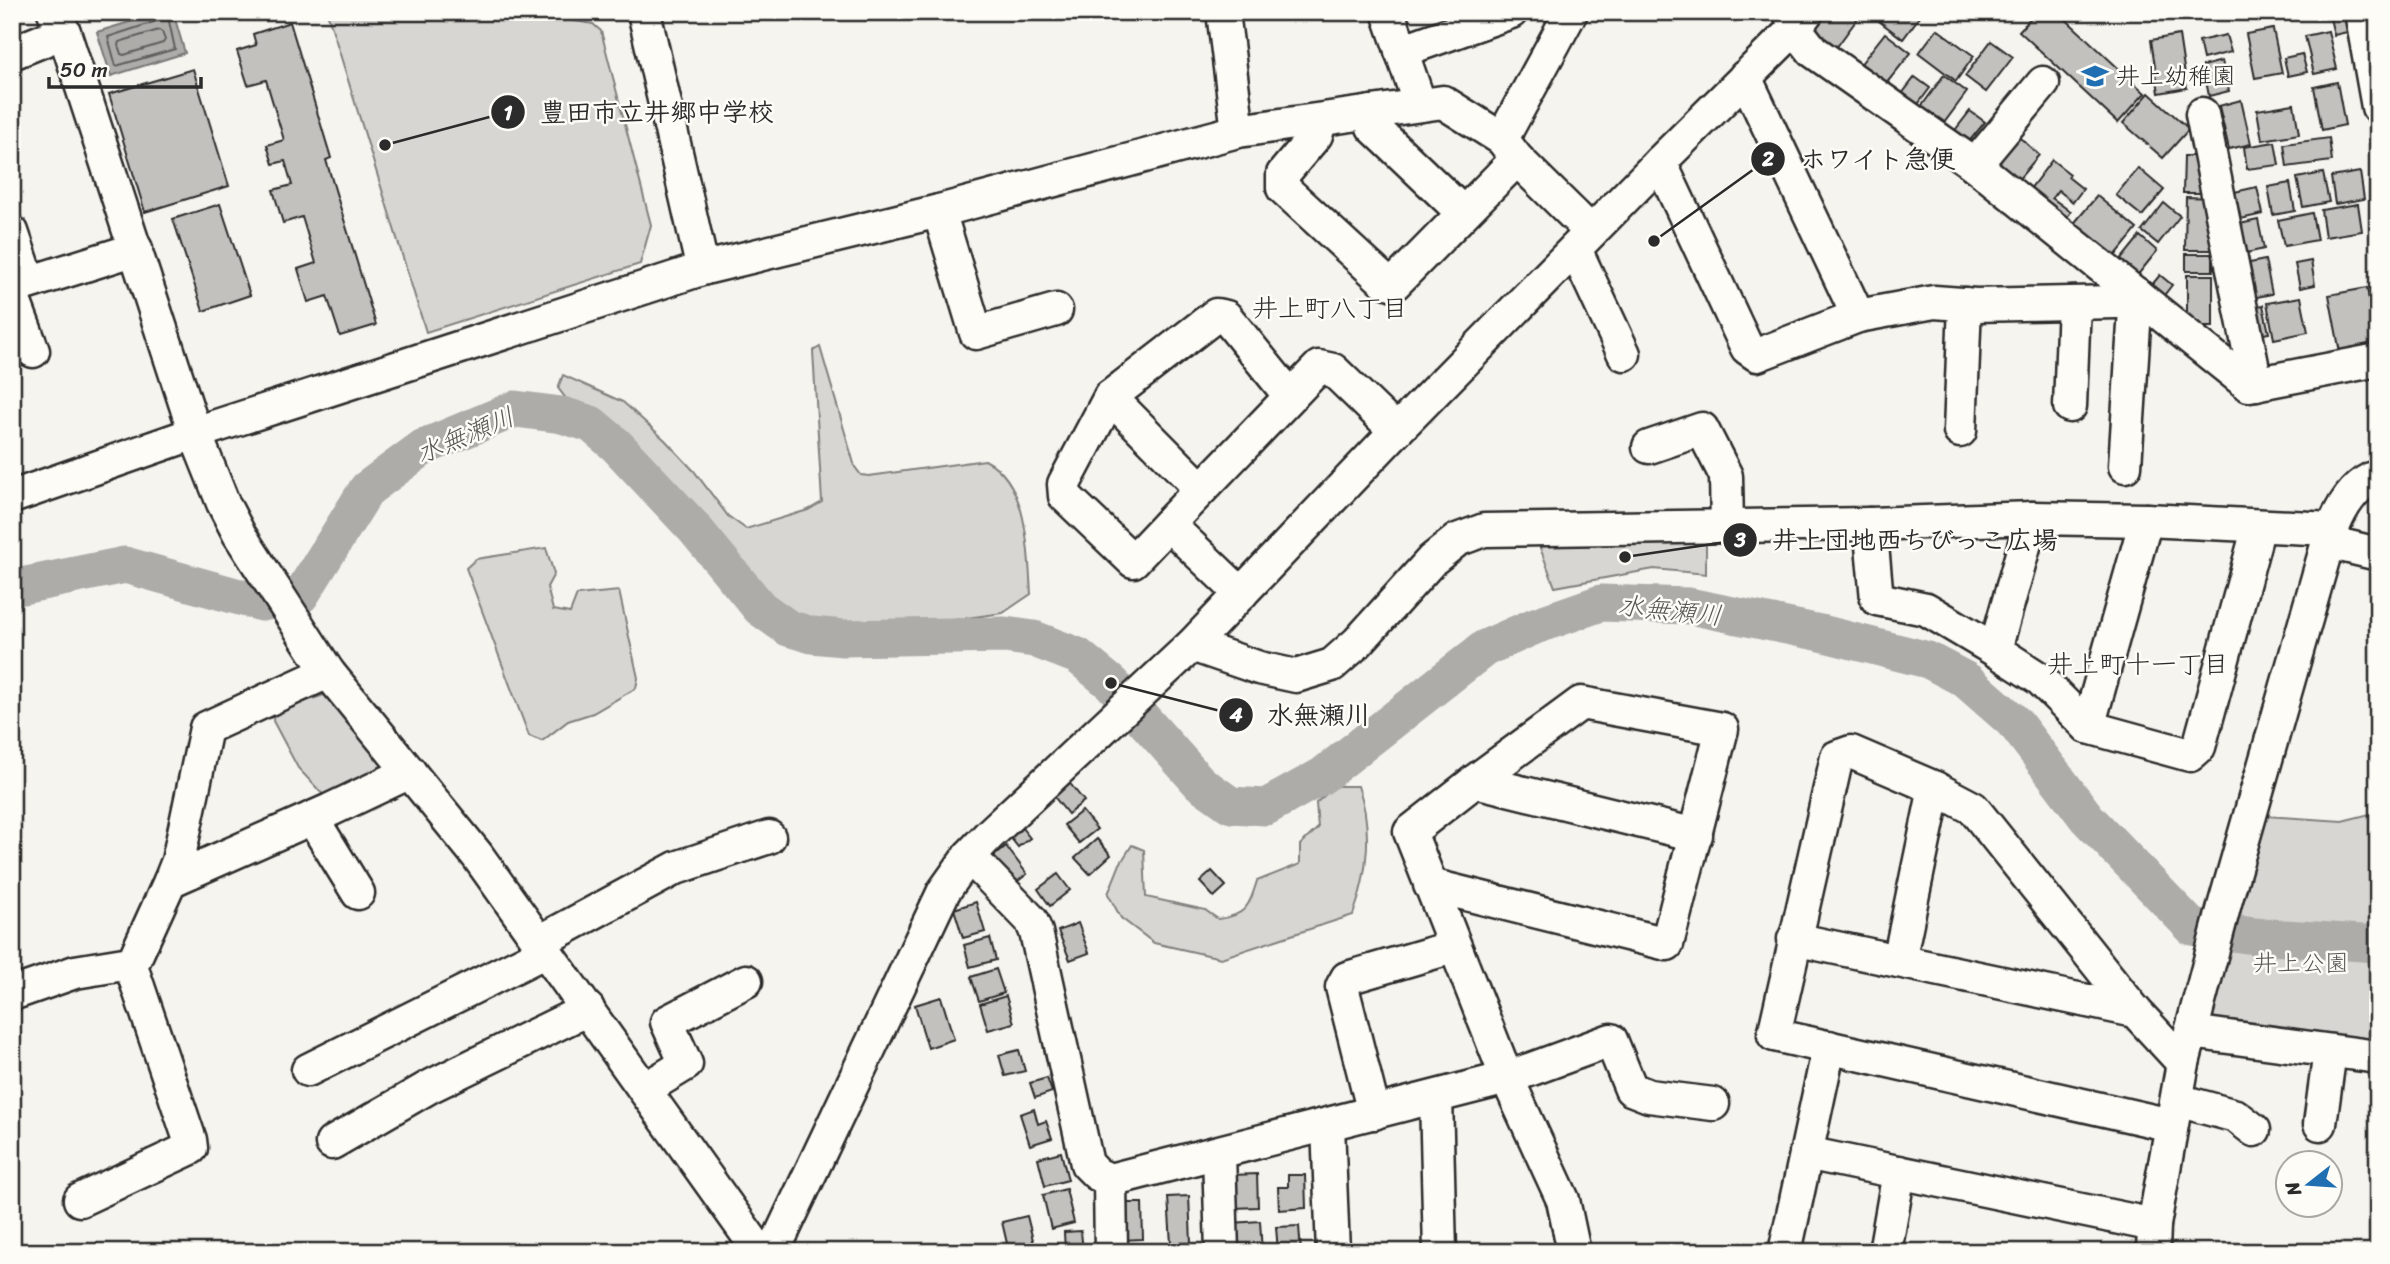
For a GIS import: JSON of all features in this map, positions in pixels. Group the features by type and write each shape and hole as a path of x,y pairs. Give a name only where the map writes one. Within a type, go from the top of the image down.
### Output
{"street":[{"path":"644,12 699,253 705,268"},
{"path":"1223,12 1238,131"},
{"path":"1388,12 1420,104"},
{"path":"1401,51 1511,12"},
{"path":"1321,120 1317,135 1283,174 1283,188 1383,281 1394,284 1462,212 1509,149 1571,12"},
{"path":"2361,12 2378,107"},
{"path":"773,1252 944,891 970,856 990,834 1192,645 1396,431 1745,77 1797,17 1813,51 1975,165 2249,384 2378,360"},
{"path":"12,53 59,18 195,433 239,534 328,672 477,855 760,1252"},
{"path":"1745,77 1858,316"},
{"path":"1975,165 2043,83"},
{"path":"12,497 195,433 705,268 939,211 1238,131 1420,104 1444,102 1509,149 1583,240 1624,354"},
{"path":"1371,112 1373,127 1462,212"},
{"path":"2203,114 2256,384"},
{"path":"1660,162 1747,348 1757,355 1858,316 1934,302 2117,302 2136,294"},
{"path":"939,211 976,333 1056,310"},
{"path":"12,232 18,289 33,351"},
{"path":"18,289 136,249"},
{"path":"2125,466 2136,294"},
{"path":"2070,406 2074,303"},
{"path":"1960,431 1965,304"},
{"path":"1290,396 1226,317 1216,315 1110,397 1064,484 1065,496 1133,561 1319,368 1333,370 1396,431"},
{"path":"1110,397 1201,489"},
{"path":"1649,447 1702,429 1726,476 1727,526"},
{"path":"1806,1153 1899,1172 2153,1238 2183,1063 2225,903 2330,536 2351,495 2369,479 2378,476"},
{"path":"1192,645 1259,668 1296,676 1332,665 1358,642 1432,560 1457,540 1484,530 1870,524 2032,518 2146,520 2259,526 2330,536 2378,554"},
{"path":"1995,650 2032,518"},
{"path":"2088,727 2146,520"},
{"path":"1168,524 1241,594"},
{"path":"1870,524 1877,599 1926,609 1995,650 2040,679 2088,727 2190,755 2199,747 2259,526"},
{"path":"12,994 75,972 130,963 135,958 178,861 206,728 328,672"},
{"path":"1430,885 1667,944 1722,729 1581,703 1410,832 1453,947 1507,1078 1563,1200 1574,1252"},
{"path":"2183,1063 2135,1011 1973,808 1935,788 1851,752 1837,757 1774,1035 2174,1112 2236,1116 2254,1130"},
{"path":"170,881 410,772"},
{"path":"1475,781 1696,835"},
{"path":"1899,961 1935,788"},
{"path":"312,818 358,893"},
{"path":"308,1070 543,947 676,868 769,838"},
{"path":"970,856 1031,920 1036,932 1087,1164 1097,1174 1110,1180 1220,1154 1507,1078 1611,1040 1631,1088 1649,1096 1713,1104"},
{"path":"1794,939 2135,1011"},
{"path":"1374,1113 1342,987 1347,978 1453,947"},
{"path":"79,1200 191,1148 130,963"},
{"path":"645,1089 686,1064 667,1023 746,981"},
{"path":"332,1143 429,1087 588,1010"},
{"path":"2191,1032 2378,1057"},
{"path":"1785,1252 1829,1047"},
{"path":"2320,1124 2330,1051"},
{"path":"1436,1097 1440,1252"},
{"path":"1328,1125 1332,1252"},
{"path":"1220,1154 1222,1252"},
{"path":"1885,1252 1899,1172"},
{"path":"1110,1180 1111,1252"}],"green space":[{"path":"327,12 521,12 593,24 601,31 651,225 640,264 426,332"},
{"path":"820,347 855,467 861,475 985,460 999,470 1010,484 1023,520 1031,594 1003,613 930,623 802,626 767,603 619,438 571,405 558,388 563,375 623,402 694,471 728,516 746,529 808,510 822,502 813,351"},
{"path":"1706,543 1706,574 1654,569 1555,587 1539,545"},
{"path":"546,548 554,574 547,587 553,610 570,613 577,595 619,591 638,678 636,688 593,713 568,721 542,741 529,736 466,568 476,559"},
{"path":"327,694 383,766 381,778 329,801 298,768 273,721 274,712"},
{"path":"1335,786 1358,786 1366,818 1365,867 1353,915 1221,958 1154,943 1121,918 1108,894 1120,864 1132,845 1144,850 1146,897 1205,910 1218,919 1241,912 1249,903 1257,881 1300,864 1300,845 1318,828 1316,803"},
{"name":"井上公園","path":"2378,812 2378,1051 2205,1026 2266,816 2342,821"}],"water":[{"path":"162,12 173,12 185,53 111,76 97,32"}],"building":[{"path":"1825,12 1851,12 1858,18 1833,52 1809,34"},
{"path":"1886,12 1923,12 1903,39 1879,21"},
{"path":"2036,12 2058,12 2145,93 2118,123 2019,31"},
{"path":"2353,13 2356,30 2334,35 2330,18"},
{"path":"290,22 331,158 326,160 376,325 340,336 327,296 308,302 298,269 316,263 302,217 283,223 273,190 292,185 285,161 273,164 267,145 284,140 266,80 248,85 237,51 256,45 253,34"},
{"path":"1937,29 1974,56 1956,81 1919,53"},
{"path":"2273,29 2282,73 2255,78 2246,34"},
{"path":"2328,31 2337,69 2314,74 2305,36"},
{"path":"1885,33 1911,53 1881,90 1856,70"},
{"path":"2179,35 2187,88 2159,93 2151,40"},
{"path":"2226,35 2231,52 2203,59 2199,41"},
{"path":"1991,41 2013,57 1986,92 1965,76"},
{"path":"2302,54 2307,72 2288,76 2284,58"},
{"path":"2222,61 2229,91 2209,96 2203,66"},
{"path":"193,69 229,186 145,212 109,94"},
{"path":"1944,75 1967,92 1938,131 1916,114"},
{"path":"1915,77 1930,88 1910,115 1895,103"},
{"path":"2337,82 2345,125 2322,130 2314,87"},
{"path":"2149,93 2189,129 2163,158 2123,123"},
{"path":"2241,100 2251,144 2229,149 2219,106"},
{"path":"2294,104 2299,134 2262,140 2257,110"},
{"path":"1970,111 1985,122 1963,149 1949,138"},
{"path":"2017,135 2039,155 2013,186 1990,166"},
{"path":"2329,138 2332,161 2287,167 2284,144"},
{"path":"2275,142 2279,165 2247,169 2244,147"},
{"path":"2184,156 2206,156 2205,193 2183,193"},
{"path":"2052,160 2083,189 2073,202 2058,190 2052,198 2071,212 2059,227 2024,197"},
{"path":"2138,168 2164,190 2142,216 2116,195"},
{"path":"2360,172 2364,199 2335,204 2331,177"},
{"path":"2323,173 2329,202 2303,207 2297,178"},
{"path":"2290,183 2295,211 2273,215 2268,187"},
{"path":"2257,187 2263,214 2236,220 2230,193"},
{"path":"2097,196 2137,229 2111,261 2071,227"},
{"path":"2186,197 2212,198 2212,250 2185,250"},
{"path":"2164,203 2180,216 2158,244 2142,231"},
{"path":"220,204 250,295 203,311 173,219"},
{"path":"2358,204 2362,231 2325,237 2321,210"},
{"path":"2312,213 2317,240 2284,246 2278,220"},
{"path":"2258,220 2264,249 2238,255 2231,226"},
{"path":"2140,236 2157,251 2132,282 2115,267"},
{"path":"2186,254 2213,254 2213,271 2186,271"},
{"path":"2265,260 2272,294 2247,299 2240,265"},
{"path":"2311,261 2315,285 2300,288 2295,264"},
{"path":"2160,275 2172,285 2158,303 2145,293"},
{"path":"2187,275 2213,275 2213,327 2187,327"},
{"path":"2367,288 2378,346 2341,358 2329,295"},
{"path":"2301,297 2308,332 2274,339 2267,303"},
{"path":"2263,305 2269,333 2253,336 2247,308"},
{"path":"1068,781 1084,801 1068,814 1052,794"},
{"path":"1082,811 1097,829 1079,843 1064,825"},
{"path":"1022,828 1030,838 1018,847 1010,837"},
{"path":"1097,839 1111,855 1090,874 1075,858"},
{"path":"1006,846 1027,874 1014,884 993,857"},
{"path":"1212,871 1226,886 1214,897 1200,882"},
{"path":"1058,874 1070,890 1050,906 1038,889"},
{"path":"976,902 985,932 963,938 954,909"},
{"path":"1078,923 1089,953 1070,960 1058,931"},
{"path":"990,938 996,960 970,967 964,945"},
{"path":"996,969 1004,993 979,1001 971,977"},
{"path":"1006,996 1014,1023 988,1030 980,1004"},
{"path":"941,997 954,1039 928,1048 915,1005"},
{"path":"1019,1050 1025,1071 1005,1076 999,1055"},
{"path":"1047,1078 1052,1092 1035,1098 1030,1083"},
{"path":"1034,1109 1038,1124 1046,1121 1052,1138 1030,1145 1020,1114"},
{"path":"1061,1152 1068,1180 1045,1186 1038,1158"},
{"path":"1257,1174 1258,1207 1234,1208 1232,1175"},
{"path":"1288,1175 1305,1175 1306,1208 1279,1210 1278,1187 1288,1187"},
{"path":"1066,1189 1074,1223 1051,1229 1043,1195"},
{"path":"1189,1196 1191,1243 1171,1244 1168,1197"},
{"path":"1120,1203 1142,1203 1143,1239 1121,1240"},
{"path":"1027,1216 1036,1252 1009,1252 1002,1222"},
{"path":"1260,1221 1262,1252 1234,1252 1232,1223"},
{"path":"1299,1226 1301,1252 1278,1252 1276,1227"},
{"path":"1081,1231 1083,1252 1065,1252 1064,1232"},
{"path":"948,1243 950,1252 921,1250"}],"waterway":[{"name":"水無瀬川","path":"12,588 125,565 261,603 301,595 367,489 424,447 515,409 562,415 591,424 616,445 694,528 760,608 788,628 812,635 843,638 1005,635 1034,639 1078,656 1111,683 1200,783 1231,805 1266,807 1322,776 1485,648 1535,626 1601,603 1689,606 1821,633 1928,660 1966,680 2015,723 2087,818 2192,927 2254,936 2378,944"}],"place":[{"name":"井上幼稚園","path":"2095,76"},
{"name":"豊田市立井郷中学校","path":"385,145"},
{"name":"ホワイト急便","path":"1654,241"},
{"name":"井上団地西ちびっこ広場","path":"1625,557"},
{"name":"水無瀬川","path":"1111,683"}],"district":[{"name":"井上町八丁目","path":"1330,308"},
{"name":"井上町十一丁目","path":"2138,664"}]}
